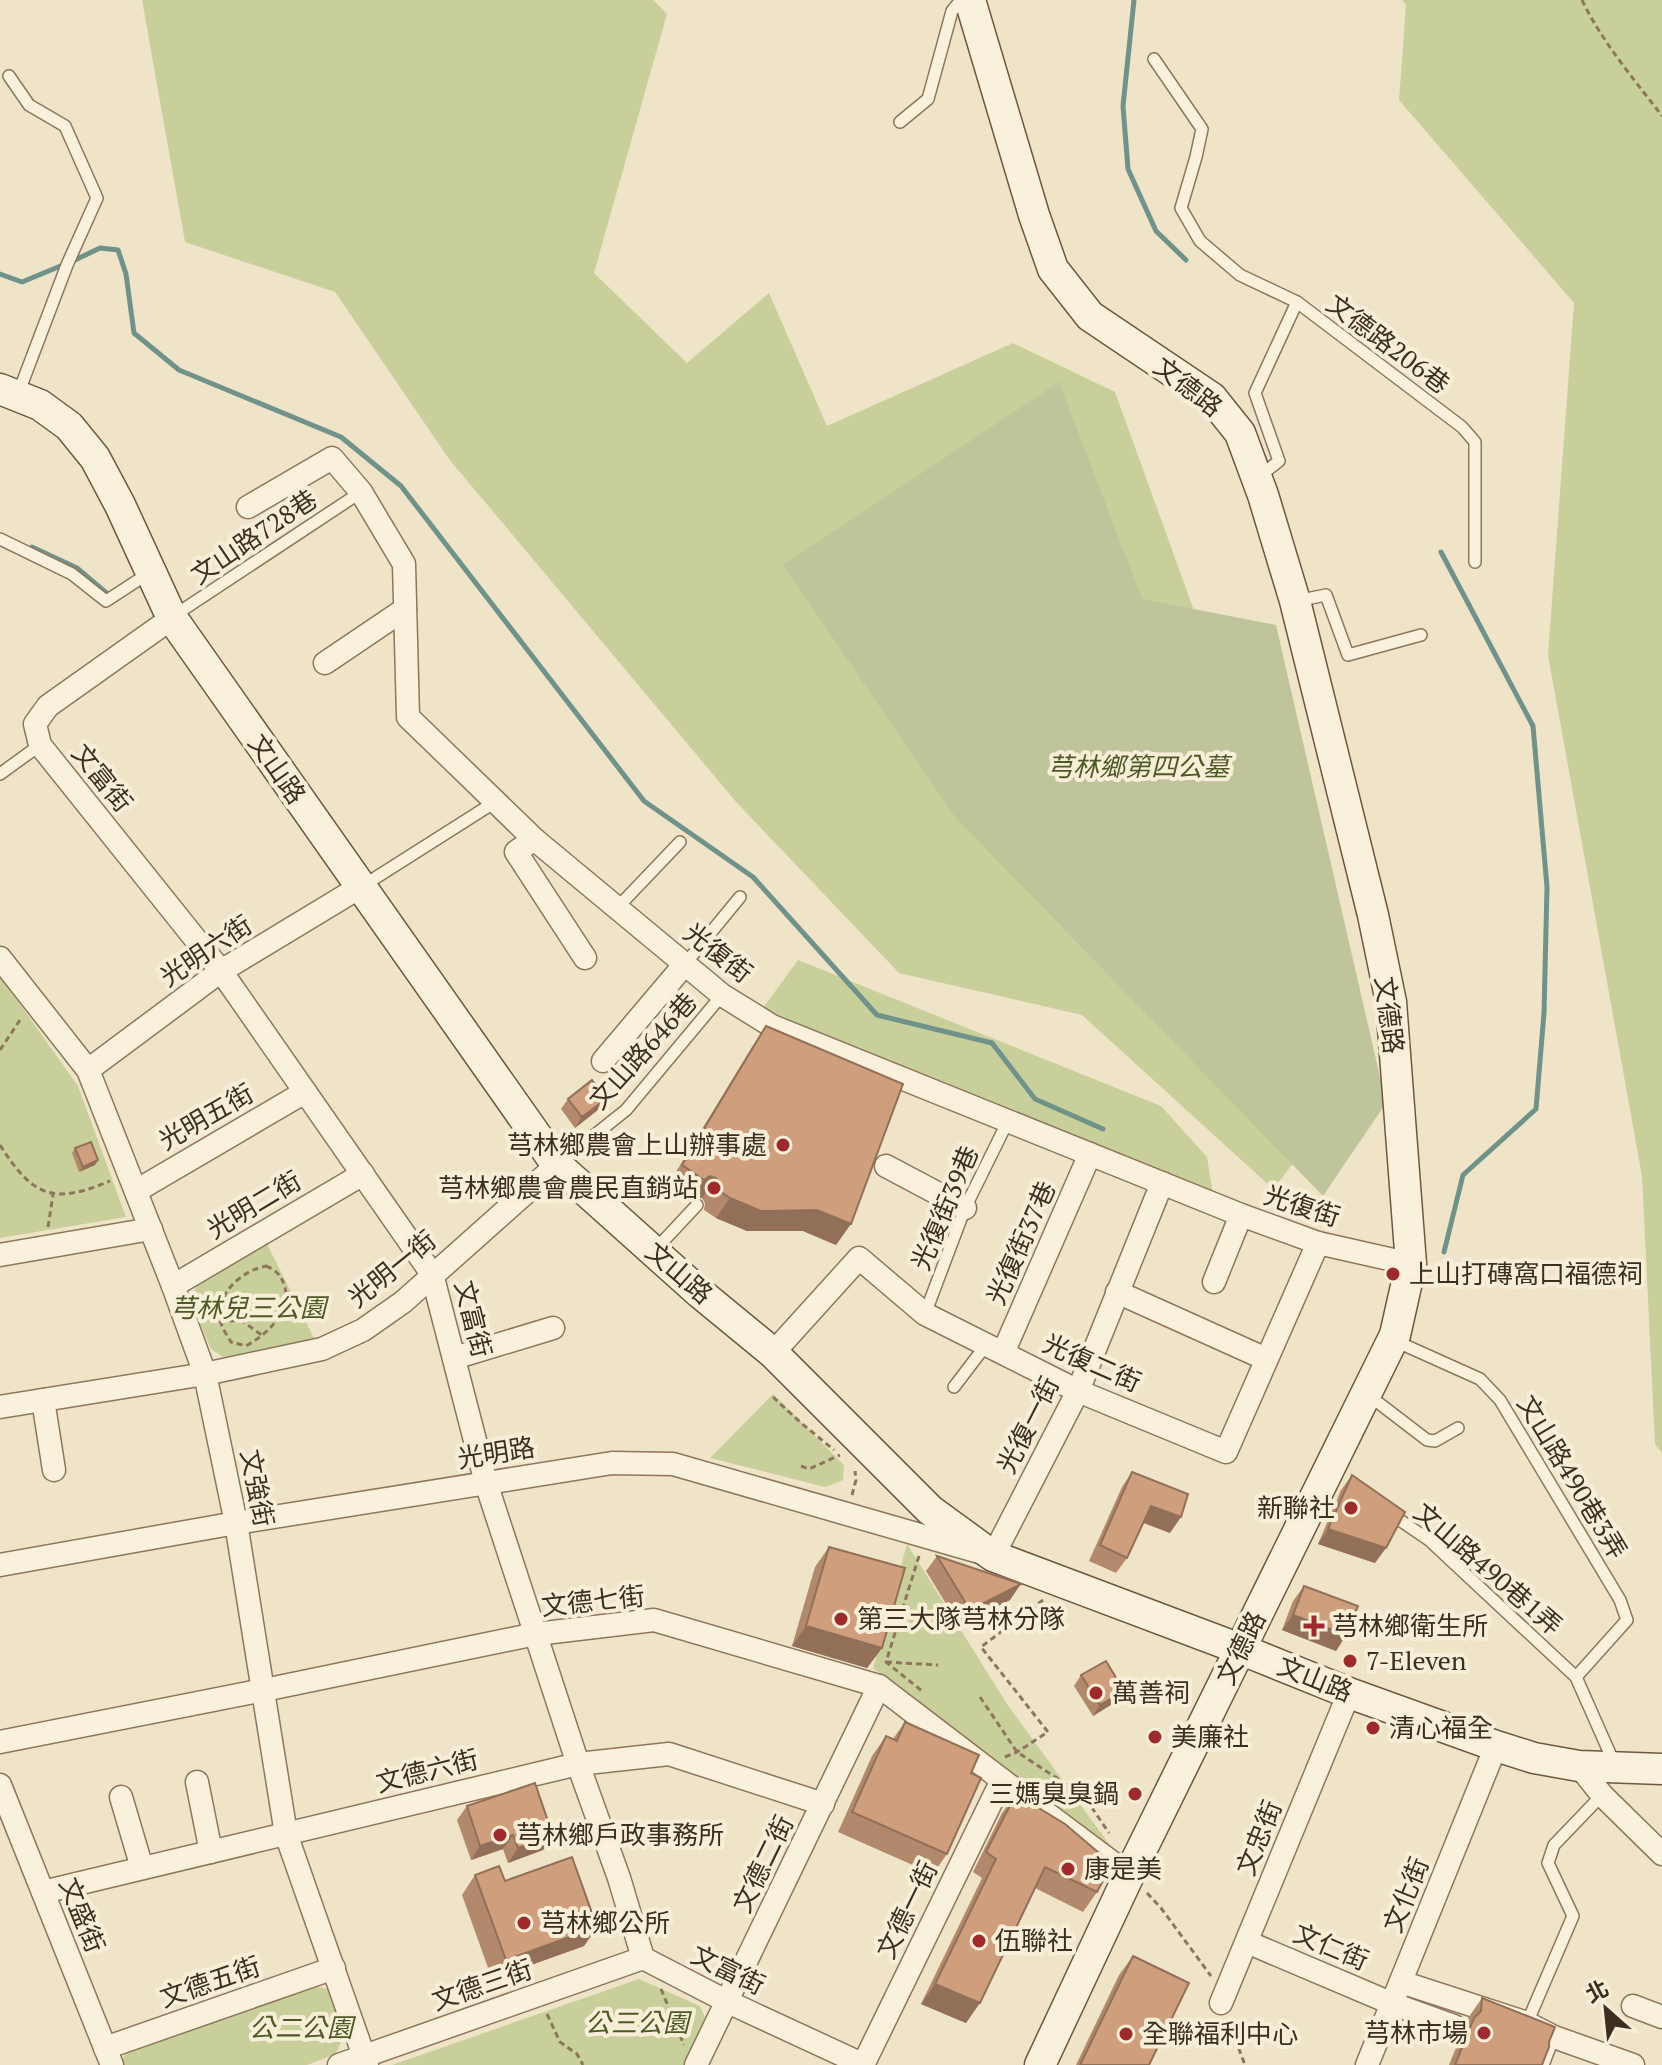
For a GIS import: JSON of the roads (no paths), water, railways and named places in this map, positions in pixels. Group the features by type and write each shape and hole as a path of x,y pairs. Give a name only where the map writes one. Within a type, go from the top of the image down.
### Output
{"main road":[{"name":"文德路","path":"970,0 1053,269 1090,316 1212,398 1240,433 1257,478 1295,601 1373,915 1391,1002 1411,1264 1393,1340 1366,1393 1334,1475 1240,1649 1040,2065"},
{"name":"文山路","path":"9,392 40,405 69,426 95,458 172,618 557,1165 700,1293 773,1353 930,1510 993,1556 1496,1746 1534,1758 1579,1766 1662,1769"}],"street":[{"name":"光復街","path":"248,507 332,458 361,492 404,564 408,717 534,839 722,995 772,1026 1241,1215 1318,1243 1411,1264"},
{"path":"325,663 405,609"},
{"name":"文富街","path":"172,618 48,706 35,724 40,745 221,971 432,1274 486,1483 643,1958 863,2065"},
{"path":"534,839 516,852 585,958"},
{"name":"光明六街","path":"88,1070 221,971 360,887"},
{"name":"文強街","path":"0,958 88,1070 205,1374 236,1523 286,1834 365,2061"},
{"path":"603,1061 685,964"},
{"name":"光明五街","path":"132,1182 305,1092"},
{"name":"光復街37巷","path":"995,1349 1090,1154"},
{"name":"光明一街","path":"0,1407 205,1374 322,1349 363,1330 403,1302 557,1165"},
{"path":"886,1166 965,1208"},
{"name":"光明二街","path":"173,1286 363,1174"},
{"name":"光復一街","path":"993,1556 1078,1391 1162,1183"},
{"path":"1214,1282 1241,1215"},
{"path":"0,1255 151,1229"},
{"name":"光復二街","path":"773,1353 859,1258 925,1314 1078,1391 1226,1452 1318,1243"},
{"path":"1117,1292 1266,1359"},
{"path":"454,1358 553,1328"},
{"path":"43,1400 54,1470"},
{"name":"光明路","path":"0,1565 236,1523 612,1463 673,1464 993,1556"},
{"name":"文德七街","path":"0,1742 536,1634 654,1620 879,1686 1002,1769 1129,1875"},
{"name":"文德二街","path":"691,2056 728,2002 879,1686"},
{"name":"文忠街","path":"1221,2003 1349,1693"},
{"name":"文化街","path":"1367,2065 1496,1746"},
{"name":"文德六街","path":"43,1892 578,1764 669,1754 823,1804"},
{"path":"1579,1766 1602,1795 1662,1854"},
{"name":"文德一街","path":"863,2065 1002,1769"},
{"path":"197,1782 211,1852"},
{"name":"文盛街","path":"0,1785 109,2057"},
{"path":"121,1797 142,1868"},
{"name":"文仁街","path":"1247,1942 1393,2004 1454,2026"},
{"name":"文德三街","path":"339,2065 365,2061 643,1958"},
{"name":"文德五街","path":"109,2057 334,1968"},
{"path":"1401,1982 1527,2023 1554,2037 1633,2065"},
{"path":"1633,2006 1662,2017"}],"lane":[{"path":"900,122 928,99 952,11 961,0"},
{"path":"1154,59 1202,129 1181,208 1200,241 1240,275 1297,302"},
{"path":"9,76 29,105 65,126 97,198 9,392"},
{"name":"文德路206巷","path":"1257,478 1279,461 1255,393 1297,302 1462,427 1475,442 1475,562"},
{"name":"文山路728巷","path":"172,618 361,492"},
{"path":"0,539 72,574 106,601 151,571"},
{"path":"1295,601 1326,595 1348,655 1421,635"},
{"path":"0,774 40,745"},
{"path":"360,887 495,802"},
{"path":"617,908 680,842"},
{"path":"685,964 740,897"},
{"name":"文山路646巷","path":"557,1165 626,1110 722,995"},
{"name":"光復街39巷","path":"925,1314 965,1208 1008,1121"},
{"path":"654,1252 697,1205"},
{"name":"文山路490巷3弄","path":"1393,1340 1480,1379 1500,1400 1620,1600 1627,1620 1576,1677"},
{"path":"954,1387 995,1349"},
{"path":"1366,1393 1427,1440 1435,1441 1458,1428"},
{"name":"文山路490巷1弄","path":"1378,1506 1429,1540 1576,1677"},
{"path":"1576,1677 1616,1768"},
{"path":"1527,2023 1573,1916 1548,1863 1554,1845 1602,1795"},
{"path":"1543,2065 1554,2037"}],"waterway":[{"path":"1134,0 1123,106 1128,169 1156,231 1186,260"},
{"path":"73,261 100,248 118,250 126,274 134,333 179,370 341,437 401,486 644,801 753,877 877,1015 992,1043 1035,1099 1103,1129"},
{"path":"0,274 22,282 63,265"},
{"path":"32,547 77,568 110,596"},
{"path":"1441,552 1533,726 1547,887 1544,1013 1536,1109 1463,1175 1444,1252"}],"place":[{"name":"芎林鄉農會上山辦事處","path":"783,1145"},
{"name":"芎林鄉農會農民直銷站","path":"714,1188"},
{"name":"上山打磚窩口福德祠","path":"1393,1274"},
{"name":"新聯社","path":"1351,1508"},
{"name":"第三大隊芎林分隊","path":"841,1619"},
{"name":"芎林鄉衛生所","path":"1314,1626"},
{"name":"7-Eleven","path":"1350,1661"},
{"name":"萬善祠","path":"1096,1693"},
{"name":"清心福全","path":"1373,1728"},
{"name":"美廉社","path":"1155,1737"},
{"name":"三媽臭臭鍋","path":"1135,1794"},
{"name":"芎林鄉戶政事務所","path":"500,1835"},
{"name":"康是美","path":"1068,1869"},
{"name":"芎林鄉公所","path":"524,1923"},
{"name":"伍聯社","path":"979,1941"},
{"name":"芎林市場","path":"1484,2033"},
{"name":"全聯福利中心","path":"1126,2034"}],"park label":[{"name":"芎林鄉第四公墓","path":"1138,767"},
{"name":"芎林兒三公園","path":"248,1308"},
{"name":"公三公園","path":"637,2023"},
{"name":"公二公園","path":"301,2028"}]}
